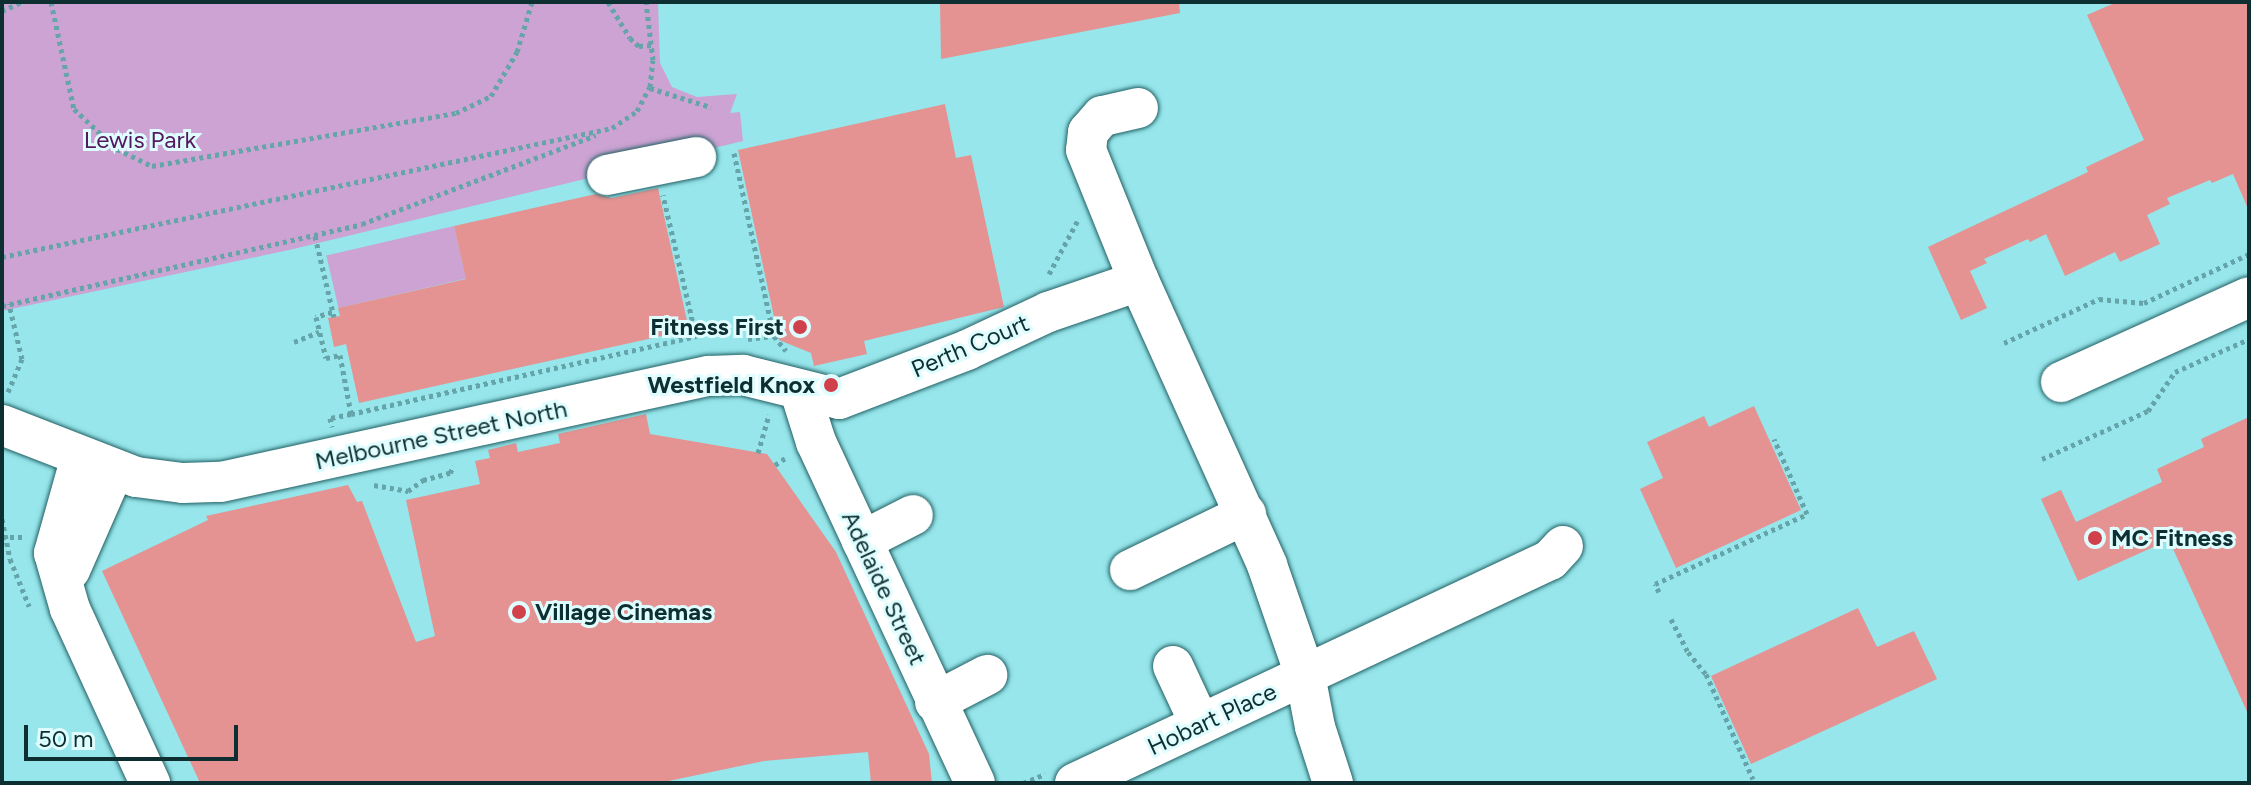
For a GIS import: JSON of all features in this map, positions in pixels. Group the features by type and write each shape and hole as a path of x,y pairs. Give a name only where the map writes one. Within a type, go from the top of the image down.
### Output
{"street":[{"path":"1138,108 1102,116 1088,132 1086,150 1139,281 1246,514 1305,675 1315,727 1333,783"},
{"path":"607,175 696,157"},
{"name":"Perth Court","path":"782,408 839,399 967,350 1048,312 1139,281"},
{"path":"2061,382 2249,297"},
{"name":"Melbourne Street North","path":"5,409 98,464 161,481 204,483 709,376 751,351 782,408"},
{"name":"Adelaide Street","path":"782,408 816,442 975,783"},
{"path":"98,464 54,543 64,589 150,783"},
{"path":"1130,570 1246,514"},
{"path":"862,541 913,515"},
{"name":"Hobart Place","path":"1075,783 1550,560 1563,546"},
{"path":"1173,666 1200,724"},
{"path":"935,702 987,675"}],"path":[{"path":"2,11 21,2"},
{"path":"51,2 74,109 117,149 152,166 456,113 491,96 517,52 532,2"},
{"path":"608,2 630,38 639,46 652,45"},
{"path":"5,409 22,359 6,305 362,224 612,128 637,111 650,88 652,45 646,2"},
{"path":"650,88 711,107"},
{"path":"2,257 612,128"},
{"path":"734,153 751,351"},
{"path":"454,452 455,465 450,473 423,480 408,491 342,479 330,418 696,336 660,182 646,167"},
{"path":"1042,285 1083,211 1106,198"},
{"path":"315,236 333,315 316,317 326,358 340,355 351,414"},
{"path":"2004,343 2099,299 2144,303 2249,254"},
{"path":"294,342 320,331"},
{"path":"2042,459 2148,411 2175,372 2249,339"},
{"path":"762,410 782,408"},
{"path":"758,453 782,408"},
{"path":"1659,592 1655,584 1807,514 1774,439"},
{"path":"2,519 10,559 29,606"},
{"path":"1671,619 1688,652 1706,674 1753,779"}],"green space":[{"name":"Lewis Park","path":"2,2 658,2 660,63 672,87 697,97 737,94 730,113 740,112 743,141 289,250 2,311"},
{"path":"454,226 466,279 339,308 326,255"}],"building":[{"path":"940,2 1179,2 1180,13 941,59"},
{"path":"2117,2 2249,2 2249,211 2233,174 2212,183 2210,180 2167,198 2170,204 2147,215 2160,244 2120,262 2115,252 2065,276 2046,234 2030,242 2028,239 1984,259 1987,263 1970,271 1987,308 1961,320 1928,247 2088,172 2086,167 2144,140 2087,15"},
{"path":"945,104 956,158 971,155 1004,307 864,341 867,354 814,366 811,353 779,340 738,150"},
{"path":"658,188 689,330 359,403 346,344 334,347 328,318 340,316 338,308 466,279 454,226 596,194 612,198"},
{"path":"1754,406 1801,510 1676,568 1640,489 1663,478 1647,442 1704,416 1709,427"},
{"name":"Village Cinemas","path":"646,414 650,434 767,454 836,552 929,754 932,783 871,783 868,752 764,761 659,783 200,783 102,571 208,520 206,516 348,485 357,502 362,501 416,642 435,636 406,500 480,484 475,461 490,458 488,450 516,443 518,452 560,443 558,434"},
{"path":"2249,417 2249,716 2169,540 2078,581 2041,499 2061,490 2076,522 2162,482 2157,469 2204,447 2201,439"},
{"path":"1858,608 1877,647 1914,631 1937,679 1751,764 1711,676"}],"place":[{"name":"Fitness First","path":"800,327"},
{"name":"Westfield Knox","path":"831,385"},
{"name":"MC Fitness","path":"2095,538"},
{"name":"Village Cinemas","path":"519,612"}]}
